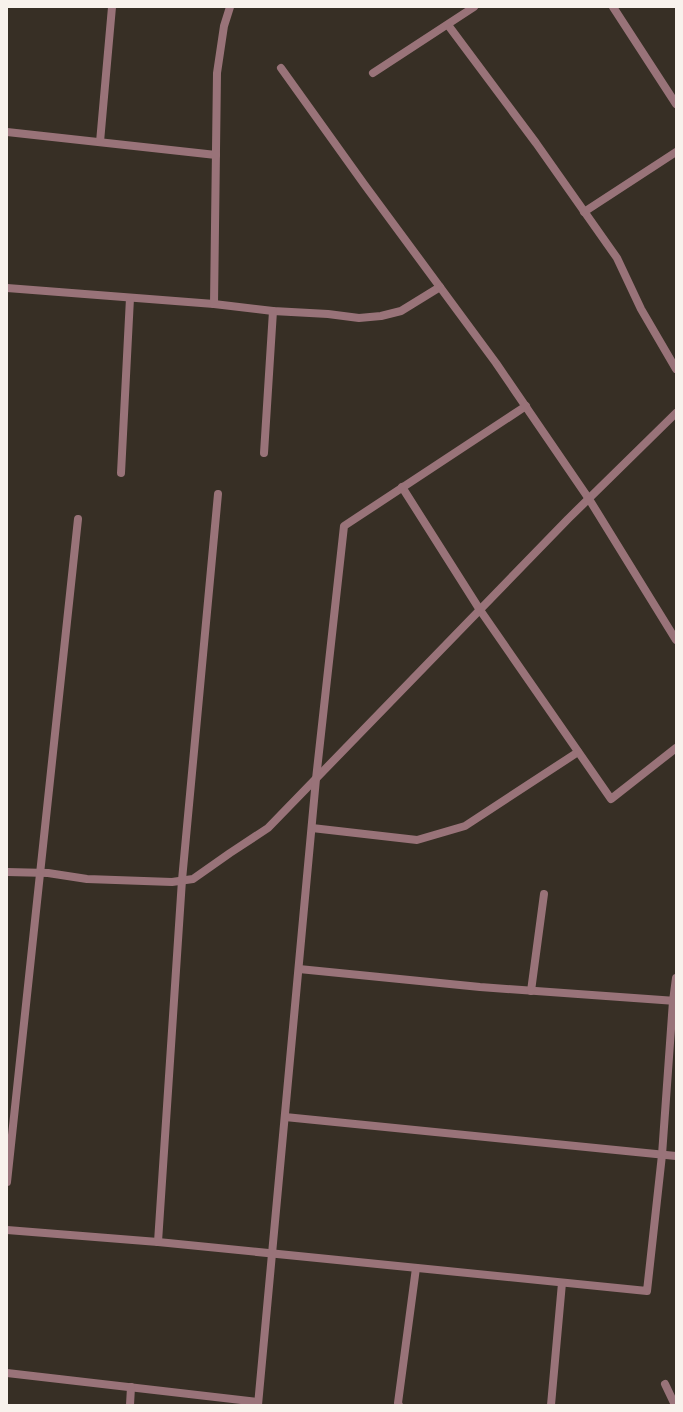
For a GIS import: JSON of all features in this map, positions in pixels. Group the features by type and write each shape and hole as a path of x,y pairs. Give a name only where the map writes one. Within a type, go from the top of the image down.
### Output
{"street":[{"path":"100,142 112,7"},
{"path":"214,304 217,73 224,26 230,7"},
{"path":"373,73 474,7"},
{"path":"613,7 676,104"},
{"path":"448,24 536,143 617,258 641,309 676,369"},
{"path":"281,68 526,406 589,499 676,640"},
{"path":"7,132 216,155"},
{"path":"584,212 676,152"},
{"path":"7,288 214,304 273,311 328,314 359,318 381,316 401,311 440,287"},
{"path":"121,473 130,298"},
{"path":"264,453 273,311"},
{"path":"7,1373 258,1403 316,779 344,526 526,406"},
{"path":"7,872 40,873 87,879 172,882 193,878 268,828 589,499 676,413"},
{"path":"402,487 480,610 611,799 676,748"},
{"path":"158,1242 182,880 218,494"},
{"path":"7,1182 78,520"},
{"path":"312,828 417,840 465,826 578,752"},
{"path":"531,991 544,894"},
{"path":"299,969 480,987 675,1001"},
{"path":"7,1230 158,1242 647,1291 662,1155 676,978"},
{"path":"285,1117 676,1156"},
{"path":"399,1405 398,1403 416,1268"},
{"path":"551,1405 562,1283"},
{"path":"665,1384 674,1405"},
{"path":"130,1405 131,1387"}]}
